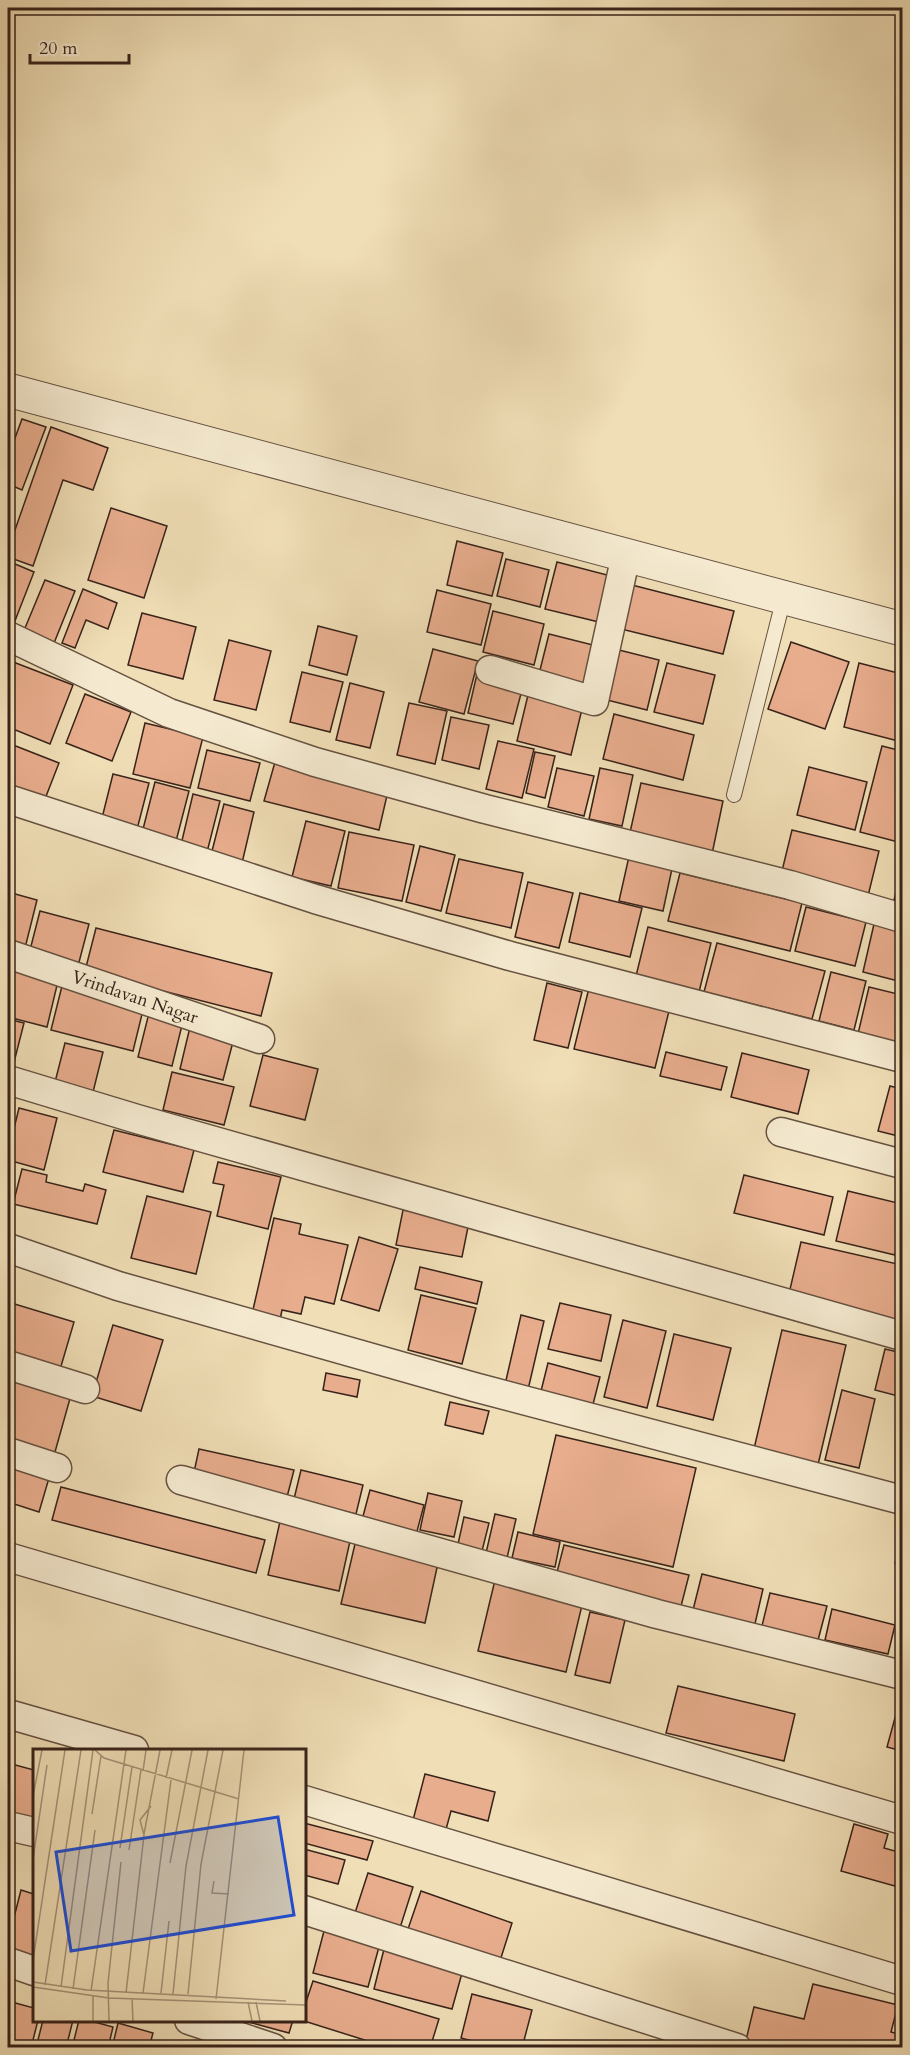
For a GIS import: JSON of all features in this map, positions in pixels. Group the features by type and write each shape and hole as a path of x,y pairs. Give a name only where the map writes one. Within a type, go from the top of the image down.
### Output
{"street":[{"path":"8,390 903,629"},
{"path":"490,670 594,701 626,555"},
{"path":"8,636 169,713 315,762 485,809 790,885 903,918"},
{"path":"8,799 315,899 499,953 903,1058"},
{"name":"Vrindavan Nagar","path":"8,954 260,1039"},
{"path":"8,1080 903,1336"},
{"path":"781,1132 903,1164"},
{"path":"8,1248 118,1286 474,1387 903,1500"},
{"path":"8,1365 85,1389"},
{"path":"8,1452 57,1468"},
{"path":"181,1480 657,1614 903,1675"},
{"path":"8,1557 903,1820"},
{"path":"8,1714 130,1749"},
{"path":"306,1801 903,1981"},
{"path":"8,1826 33,1833"},
{"path":"306,1911 737,2048"},
{"path":"8,1962 33,1971"},
{"path":"195,2022 273,2048"}],"lane":[{"path":"734,795 784,597"}],"building":[{"path":"22,419 46,427 22,490 8,484 8,457"},
{"path":"51,427 108,448 93,490 63,480 33,566 8,557 8,550"},
{"path":"111,508 167,526 144,598 88,580"},
{"path":"457,541 503,553 492,596 447,585"},
{"path":"506,559 549,570 540,607 497,596"},
{"path":"8,561 34,572 11,631 8,630"},
{"path":"557,562 611,576 599,622 545,609"},
{"path":"45,580 75,591 50,653 20,640"},
{"path":"628,584 734,611 723,654 617,628"},
{"path":"83,589 117,603 108,629 86,620 75,648 62,643"},
{"path":"437,590 491,604 481,645 427,632"},
{"path":"493,611 544,624 534,665 483,652"},
{"path":"142,613 196,627 183,679 128,665"},
{"path":"318,626 357,636 347,675 309,665"},
{"path":"549,634 597,646 586,691 538,678"},
{"path":"229,640 271,651 256,710 214,700"},
{"path":"791,642 849,662 825,729 768,709"},
{"path":"611,648 659,660 647,710 599,698"},
{"path":"433,649 478,661 464,714 419,702"},
{"path":"8,660 73,685 50,744 8,727"},
{"path":"667,663 715,675 703,724 654,712"},
{"path":"859,663 902,674 902,742 844,727"},
{"path":"302,672 343,682 330,732 290,722"},
{"path":"477,674 523,686 513,724 468,713"},
{"path":"350,683 384,692 370,748 336,740"},
{"path":"85,694 131,712 112,761 66,743"},
{"path":"528,695 582,709 571,755 517,741"},
{"path":"409,703 447,711 435,764 397,755"},
{"path":"614,714 694,735 683,780 603,759"},
{"path":"451,717 489,725 479,769 442,760"},
{"path":"145,723 203,737 190,788 133,774"},
{"path":"498,741 534,749 522,798 486,789"},
{"path":"8,743 59,763 43,804 8,790"},
{"path":"882,746 902,751 902,843 860,832"},
{"path":"207,750 260,763 250,801 198,788"},
{"path":"535,752 555,756 545,798 526,793"},
{"path":"275,762 388,791 379,830 264,801"},
{"path":"809,767 867,782 855,830 797,815"},
{"path":"557,768 594,776 584,816 548,807"},
{"path":"600,768 633,775 622,826 589,819"},
{"path":"113,774 149,783 135,837 100,826"},
{"path":"155,782 189,791 175,845 141,837"},
{"path":"641,783 723,801 712,854 629,837"},
{"path":"193,794 220,801 206,856 180,849"},
{"path":"224,804 254,812 242,863 211,855"},
{"path":"306,821 345,831 331,886 292,877"},
{"path":"792,830 879,851 867,900 780,879"},
{"path":"349,832 414,845 402,901 338,888"},
{"path":"420,846 455,855 441,911 406,902"},
{"path":"630,852 673,864 663,911 619,901"},
{"path":"459,859 523,873 511,928 446,913"},
{"path":"902,868 902,902 894,900"},
{"path":"680,873 802,903 790,951 668,921"},
{"path":"528,882 573,893 559,948 515,937"},
{"path":"8,892 37,900 25,948 8,943"},
{"path":"580,893 642,908 630,957 569,942"},
{"path":"806,907 866,922 855,966 795,951"},
{"path":"40,911 89,924 78,966 29,954"},
{"path":"874,924 902,931 902,982 863,972"},
{"path":"648,927 711,943 699,992 636,976"},
{"path":"96,928 272,973 261,1016 85,971"},
{"path":"717,943 825,971 812,1019 704,992"},
{"path":"9,964 59,977 47,1027 8,1017"},
{"path":"831,972 866,981 854,1030 819,1021"},
{"path":"547,983 582,992 568,1048 534,1040"},
{"path":"62,986 144,1006 133,1051 51,1030"},
{"path":"869,987 902,995 902,1044 858,1034"},
{"path":"589,988 670,1007 655,1068 574,1049"},
{"path":"150,1009 184,1017 172,1066 138,1057"},
{"path":"8,1019 24,1023 11,1074 8,1073"},
{"path":"190,1027 234,1038 223,1080 180,1069"},
{"path":"65,1043 103,1052 92,1096 54,1086"},
{"path":"666,1052 727,1067 721,1090 660,1076"},
{"path":"742,1053 809,1070 798,1114 731,1097"},
{"path":"263,1055 318,1069 305,1120 250,1106"},
{"path":"172,1072 234,1087 224,1125 163,1110"},
{"path":"890,1086 902,1089 902,1137 878,1131"},
{"path":"8,1104 14,1106 8,1130"},
{"path":"19,1108 57,1118 44,1170 8,1160"},
{"path":"114,1130 194,1150 183,1192 103,1172"},
{"path":"218,1162 281,1177 268,1229 217,1216 224,1185 213,1183"},
{"path":"22,1169 47,1175 46,1182 83,1191 85,1184 106,1190 97,1224 13,1204"},
{"path":"744,1175 833,1197 824,1235 734,1213"},
{"path":"848,1191 902,1204 902,1224 895,1255 836,1241"},
{"path":"147,1196 211,1212 196,1274 131,1258"},
{"path":"403,1210 469,1222 462,1257 396,1245"},
{"path":"274,1218 301,1224 299,1234 348,1245 334,1304 305,1297 301,1314 282,1310 280,1320 252,1314"},
{"path":"359,1237 398,1249 379,1311 341,1300"},
{"path":"801,1242 902,1265 902,1324 788,1298"},
{"path":"420,1267 482,1282 477,1304 415,1289"},
{"path":"421,1295 476,1308 462,1364 408,1350"},
{"path":"8,1302 74,1322 59,1373 8,1358"},
{"path":"560,1303 611,1315 601,1361 548,1349"},
{"path":"521,1315 544,1321 527,1394 504,1389"},
{"path":"623,1320 666,1331 647,1408 604,1397"},
{"path":"113,1325 163,1340 141,1411 92,1396"},
{"path":"782,1330 846,1345 817,1469 753,1453"},
{"path":"674,1334 731,1348 713,1420 657,1406"},
{"path":"885,1349 902,1353 902,1397 875,1390"},
{"path":"548,1363 600,1377 591,1412 539,1399"},
{"path":"326,1373 360,1380 357,1397 323,1390"},
{"path":"16,1379 71,1395 53,1459 8,1446 8,1407"},
{"path":"842,1390 875,1399 859,1468 825,1460"},
{"path":"450,1402 489,1411 483,1434 445,1425"},
{"path":"556,1435 696,1468 673,1567 533,1534"},
{"path":"199,1449 294,1470 287,1497 193,1477"},
{"path":"8,1465 49,1478 39,1512 8,1502"},
{"path":"301,1470 363,1485 356,1514 294,1499"},
{"path":"61,1487 265,1540 256,1573 52,1520"},
{"path":"370,1490 424,1505 416,1535 362,1520"},
{"path":"428,1493 462,1501 454,1537 420,1530"},
{"path":"495,1514 516,1519 507,1558 486,1553"},
{"path":"281,1517 352,1532 339,1591 268,1575"},
{"path":"464,1517 489,1523 480,1559 456,1553"},
{"path":"518,1532 560,1542 555,1567 512,1558"},
{"path":"902,1538 902,1566 895,1564"},
{"path":"355,1544 438,1563 425,1623 341,1604"},
{"path":"564,1545 689,1575 680,1610 555,1580"},
{"path":"702,1574 763,1589 754,1628 692,1614"},
{"path":"495,1580 583,1601 566,1672 478,1651"},
{"path":"770,1593 827,1606 817,1644 761,1630"},
{"path":"832,1609 895,1625 888,1654 825,1640"},
{"path":"590,1612 625,1620 610,1683 575,1675"},
{"path":"902,1637 902,1671 893,1669"},
{"path":"678,1686 795,1714 784,1761 666,1733"},
{"path":"902,1697 902,1751 887,1747"},
{"path":"8,1763 33,1770 33,1820 8,1813"},
{"path":"425,1774 495,1792 488,1821 451,1811 445,1833 412,1824"},
{"path":"306,1824 373,1841 367,1860 306,1844"},
{"path":"854,1824 888,1834 884,1848 902,1853 902,1888 841,1871"},
{"path":"306,1850 345,1860 338,1884 306,1876"},
{"path":"368,1873 413,1887 399,1931 354,1916"},
{"path":"21,1890 33,1894 33,1957 8,1950 8,1941"},
{"path":"421,1891 512,1923 500,1961 408,1929"},
{"path":"324,1931 379,1947 368,1987 313,1973"},
{"path":"385,1945 464,1966 452,2009 374,1989"},
{"path":"313,1981 439,2019 430,2048 390,2048 306,2022 306,2002"},
{"path":"813,1984 898,2005 891,2032 902,2035 902,2048 775,2048 746,2040 754,2007 804,2019"},
{"path":"472,1994 532,2010 522,2048 499,2048 461,2038"},
{"path":"8,2001 33,2008 33,2022 38,2022 31,2048 8,2048"},
{"path":"42,2022 72,2022 66,2048 36,2048"},
{"path":"78,2022 94,2022 113,2027 108,2048 72,2048"},
{"path":"248,2022 292,2022 289,2033"},
{"path":"118,2023 153,2033 149,2048 112,2048"},
{"path":"155,2043 174,2048 153,2048"}]}
